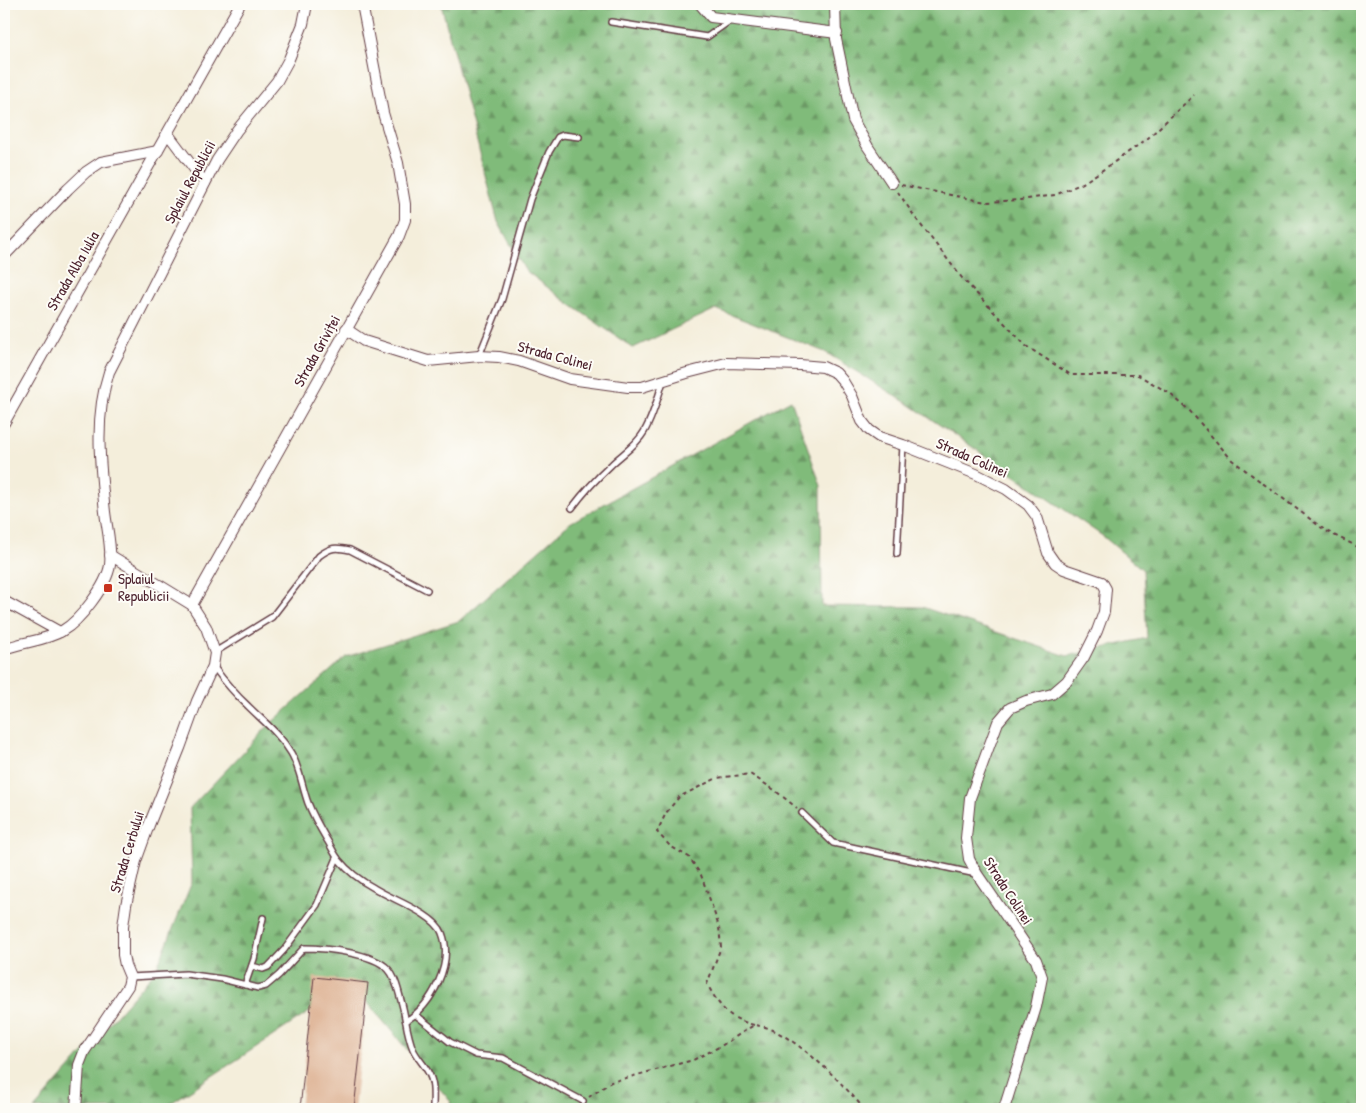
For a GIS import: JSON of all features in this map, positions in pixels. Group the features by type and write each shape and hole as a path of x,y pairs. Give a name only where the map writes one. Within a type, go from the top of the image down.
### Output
{"street":[{"name":"Strada Alba Iulia","path":"4,423 240,4"},
{"name":"Splaiul Republicii","path":"4,649 60,632 70,626 101,589 108,575 110,555 98,440 103,390 109,372 217,160 237,130 277,81 289,59 303,24 307,4"},
{"name":"Strada Griviței","path":"192,604 399,236 405,220 406,213 398,163 383,112 362,4"},
{"path":"700,4 711,17 836,33"},
{"path":"835,4 836,33 853,120 892,183"},
{"path":"168,134 205,183"},
{"path":"4,256 86,172 101,162 158,151"},
{"name":"Strada Colinei","path":"346,329 364,341 428,361 479,356 519,361 570,379 642,387 726,363 752,362 823,368 836,373 843,381 852,396 862,421 879,438 903,445 976,474 1006,489 1028,505 1037,517 1048,553 1054,563 1064,569 1102,582 1106,589 1104,612 1084,656 1067,681 1052,694 1026,701 1010,708 998,722 970,798 966,838 970,860 977,874 1036,960 1042,977 1030,1031 1004,1109"},
{"path":"110,555 192,604"},
{"path":"4,601 60,632"},
{"name":"Strada Cerbului","path":"130,977 123,955 124,926 126,905 136,861 197,701 213,666 215,653 206,627 192,604"},
{"path":"76,1109 79,1065 84,1052 122,997 130,977"}],"lane":[{"path":"612,22 707,37 732,20"},
{"path":"479,356 502,299 525,213 549,152 558,137 563,135 579,137"},
{"path":"572,508 584,492 632,447 644,432 663,380"},
{"path":"897,554 903,445"},
{"path":"215,653 272,618 319,556 328,549 350,550 427,590"},
{"path":"213,666 227,686 280,736 292,755 308,803 318,825 337,858 353,874 372,887 422,913 442,931 445,942 445,960 436,989 427,1004 416,1015 406,1021"},
{"path":"802,813 833,844 977,874"},
{"path":"252,966 263,969 268,967 284,950 316,905 337,858"},
{"path":"246,984 263,918"},
{"path":"130,977 186,974 222,979 258,988 266,986 279,975 304,948 359,955 379,962 390,970 413,1050 429,1072 434,1094 433,1109"},
{"path":"416,1015 450,1042 476,1054 503,1058 583,1101"}],"path":[{"path":"892,183 986,202 1055,195 1083,183 1147,139 1194,95"},
{"path":"892,183 917,220 962,278 1026,346 1071,375 1138,375 1169,393 1189,410 1232,460 1326,531 1362,549"},
{"path":"802,813 773,789 750,774 717,778 679,797 666,813 657,832 670,846 689,857 701,874 719,926 721,947 707,984 720,1007 739,1021 771,1029 795,1042 854,1097 864,1109"},
{"path":"583,1101 611,1082 692,1060 721,1046 754,1025"}],"green space":[{"path":"441,4 1362,4 1362,1109 447,1109 451,1102 352,984 162,1109 34,1109 156,970 192,882 190,808 269,725 346,657 459,621 570,523 791,400 821,486 822,606 922,607 1067,656 1147,638 1143,570 1104,537 1017,477 910,405 825,352 716,309 633,348 525,270 498,222"}],"building":[{"path":"314,977 368,983 354,1109 300,1109"}],"place":[{"name":"Splaiul Republicii","path":"108,588"}]}
